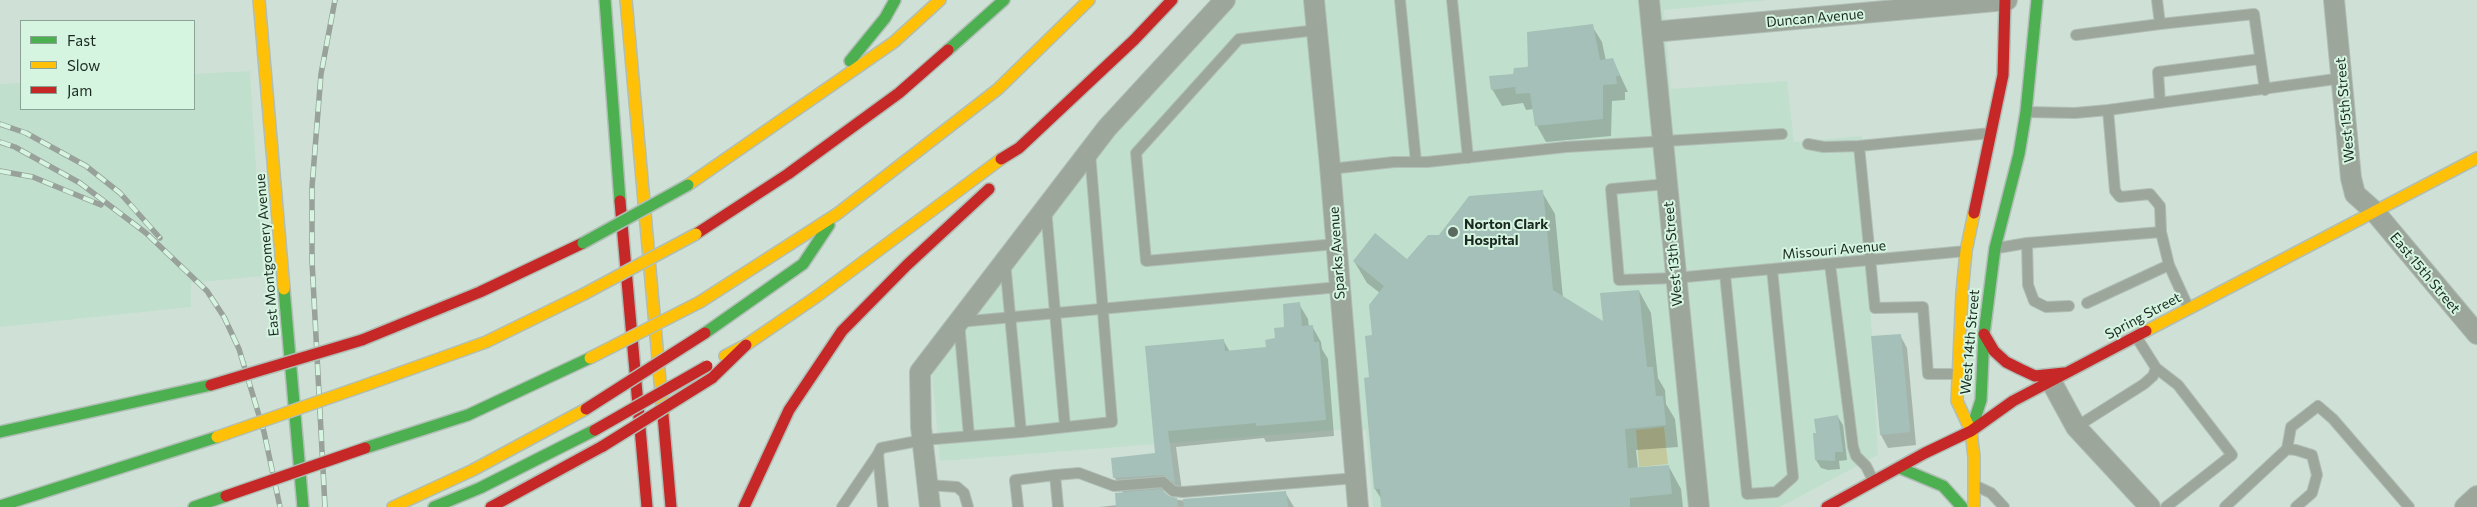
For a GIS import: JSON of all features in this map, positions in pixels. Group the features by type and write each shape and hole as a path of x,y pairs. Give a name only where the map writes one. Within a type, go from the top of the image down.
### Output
{"main road":[{"name":"East Montgomery Avenue","path":"259,0 303,507"},
{"path":"605,0 619,191 647,507"},
{"path":"626,0 671,507"},
{"path":"806,104 843,68 876,31 895,0"},
{"path":"0,432 211,385 362,340 480,292 583,243 688,185 894,42 940,0"},
{"path":"0,506 217,437 486,342 584,294 696,234 788,174 899,93 1004,0"},
{"path":"194,507 365,448 468,415 590,358 700,302 837,214 998,89 1089,0"},
{"path":"434,507 480,488 595,430 746,344 824,291 943,204 993,164 1019,148 1134,40 1172,0"},
{"name":"West 14th Street","path":"1971,431 1957,401 1958,374 1980,249 1992,133 2003,75 2006,0"},
{"name":"West 14th Street","path":"1971,431 1982,400 1984,334 1980,249 2019,154 2033,57 2037,0"},
{"path":"744,507 789,410 842,332 906,265 1003,174 1019,148"},
{"name":"Spring Street","path":"1827,507 1971,431 2013,401 2477,158"},
{"path":"393,507 473,470 586,409 705,332 803,264 837,214"},
{"path":"1984,334 1994,351 2006,362 2035,376 2058,377"},
{"path":"491,507 603,446 712,378 746,344"},
{"path":"30,412 103,410"},
{"path":"1971,431 1975,486 1974,507"},
{"path":"1900,468 1943,486 1962,507"}],"street":[{"path":"930,507 923,440 919,385 920,372 1107,128 1225,0"},
{"name":"Sparks Avenue","path":"1314,0 1358,507"},
{"name":"West 13th Street","path":"1649,0 1699,507"},
{"name":"Duncan Avenue","path":"1652,32 1857,7 2006,0"},
{"name":"West 15th Street","path":"2334,0 2343,78 2351,178 2355,194 2374,211"},
{"name":"East 15th Street","path":"2374,211 2475,330"},
{"path":"2058,377 2076,427 2150,507"},
{"path":"2465,507 2477,496"}],"lane":[{"path":"1400,0 1416,162"},
{"path":"1452,0 1468,158"},
{"path":"2157,0 2160,24"},
{"path":"2076,35 2254,14 2265,90"},
{"path":"1317,30 1240,39 1136,153 1146,261 1336,244"},
{"path":"2160,103 2158,72 2260,59"},
{"path":"2026,112 2075,113 2108,110 2343,78"},
{"path":"2108,110 2115,191 2120,197 2150,194 2160,206 2161,232 2169,265 2189,308"},
{"path":"1808,144 1824,147 1859,146 1992,133"},
{"path":"1330,169 1663,140 1782,134"},
{"path":"1859,146 1875,308 1923,307 1928,374 1958,374"},
{"path":"842,507 878,454 880,448 888,445 1112,422 1090,151"},
{"name":"Missouri Avenue","path":"1667,184 1611,189 1619,280 1725,274 2027,243 2161,232"},
{"path":"1046,208 1065,427"},
{"path":"2027,243 2028,285 2034,301 2046,307 2069,306"},
{"path":"1005,261 1021,432"},
{"path":"1830,264 1853,447 1856,456 1866,466 1874,482"},
{"path":"2087,303 2169,265"},
{"path":"1725,274 1747,494 1776,492 1793,476 1772,269"},
{"path":"969,436 959,322 1339,287"},
{"path":"2136,337 2156,368 2178,385 2232,455 2166,507"},
{"path":"2076,427 2144,384 2156,368"},
{"path":"2225,507 2287,449 2291,427 2318,406 2333,419 2409,507"},
{"path":"2287,449 2312,455 2317,475 2312,493 2296,507"},
{"path":"878,454 883,507"},
{"path":"1018,507 1015,480 1055,475 1079,473 1114,486 1164,482 1173,491 1182,492 1356,478"},
{"path":"1055,475 1058,507"},
{"path":"928,485 957,487 964,493 968,507"},
{"path":"1975,486 1991,492 2004,507"}],"shaded area":[{"name":"Norton Clark Hospital","path":"1234,0 1770,0 1664,10 1671,89 1787,81 1794,142 1862,136 1878,455 1780,507 1373,507 1366,430 1336,430 940,461 932,374 1116,130"},
{"path":"250,71 263,276 191,283 191,307 0,327 0,84 20,83 20,110 195,110 195,74"},
{"path":"1664,427 1668,464 1639,467 1636,430"}],"building":[{"path":"1593,24 1600,60 1613,58 1620,76 1616,76 1617,84 1603,85 1603,119 1535,126 1530,93 1516,94 1515,87 1491,90 1489,76 1513,74 1514,68 1528,67 1527,32"},
{"name":"Norton Clark Hospital","path":"1543,190 1553,290 1603,321 1600,293 1639,290 1647,367 1653,367 1656,396 1663,396 1666,425 1625,429 1628,468 1669,465 1672,494 1630,498 1630,507 1381,507 1380,489 1374,489 1364,378 1369,377 1365,336 1372,335 1369,305 1384,286 1353,261 1375,233 1407,259 1428,235 1439,235 1469,196"},
{"path":"1300,302 1302,326 1313,325 1314,342 1319,342 1326,420 1256,426 1256,423 1168,431 1175,483 1163,475 1113,478 1111,458 1155,453 1145,346 1224,339 1225,351 1266,347 1265,340 1275,338 1274,328 1284,327 1283,304"},
{"path":"1901,334 1910,432 1880,435 1871,336"},
{"path":"1838,415 1843,452 1835,452 1835,461 1815,460 1813,433 1816,433 1814,419"},
{"path":"1161,489 1169,496 1177,498 1178,507 1116,507 1115,493"},
{"path":"1286,491 1288,507 1184,507 1183,499"}],"railway":[{"path":"325,507 312,261 312,187 321,74 335,0"},
{"path":"0,124 26,133 86,166 120,193 160,238"},
{"path":"0,142 15,147 80,183 146,233 207,291 224,317 239,349 264,432 280,507"},
{"path":"0,171 33,177 101,205"}],"traffic: fast":[{"path":"605,0 620,201"},
{"path":"850,61 885,18 895,0"},
{"path":"948,50 1004,0"},
{"path":"1971,431 1981,400 1984,334 1995,248 2019,154 2026,112 2037,0"},
{"path":"583,243 688,185"},
{"path":"705,333 803,264 829,225"},
{"path":"284,289 303,507"},
{"path":"365,448 468,415 590,358"},
{"path":"0,432 211,385"},
{"path":"434,507 480,488 595,430"},
{"path":"0,506 217,437"},
{"path":"1900,468 1943,486 1962,507"},
{"path":"194,507 226,496"}],"traffic: slow":[{"path":"259,0 284,289"},
{"path":"626,0 663,415"},
{"path":"688,185 894,42 940,0"},
{"path":"700,302 837,214 998,89 1089,0"},
{"path":"2146,331 2477,158"},
{"path":"725,356 746,345 816,297 1001,159"},
{"path":"1974,213 1966,251 1962,293 1957,401 1971,431 1974,457 1974,507"},
{"path":"584,294 696,234"},
{"path":"366,385 486,342 584,294"},
{"path":"590,358 700,302"},
{"path":"217,437 366,385"},
{"path":"393,507 473,470 586,409"}],"traffic: jam":[{"path":"1001,159 1019,148 1134,40 1172,0"},
{"path":"1974,213 2003,75 2005,0"},
{"path":"696,234 788,174 899,93 948,50"},
{"path":"744,507 789,410 842,331 907,265 989,189"},
{"path":"620,201 647,507"},
{"path":"362,340 480,292 583,243"},
{"path":"1827,507 1925,453 1971,431 2013,401 2146,331"},
{"path":"586,409 705,333"},
{"path":"1984,334 1994,351 2006,362 2020,369 2035,376 2064,373"},
{"path":"211,385 362,340"},
{"path":"712,378 746,345"},
{"path":"595,430 707,366"},
{"path":"603,446 712,378"},
{"path":"663,415 671,507"},
{"path":"491,507 603,446"},
{"path":"226,496 365,448"}],"place":[{"name":"Norton Clark Hospital","path":"1453,232"}]}
